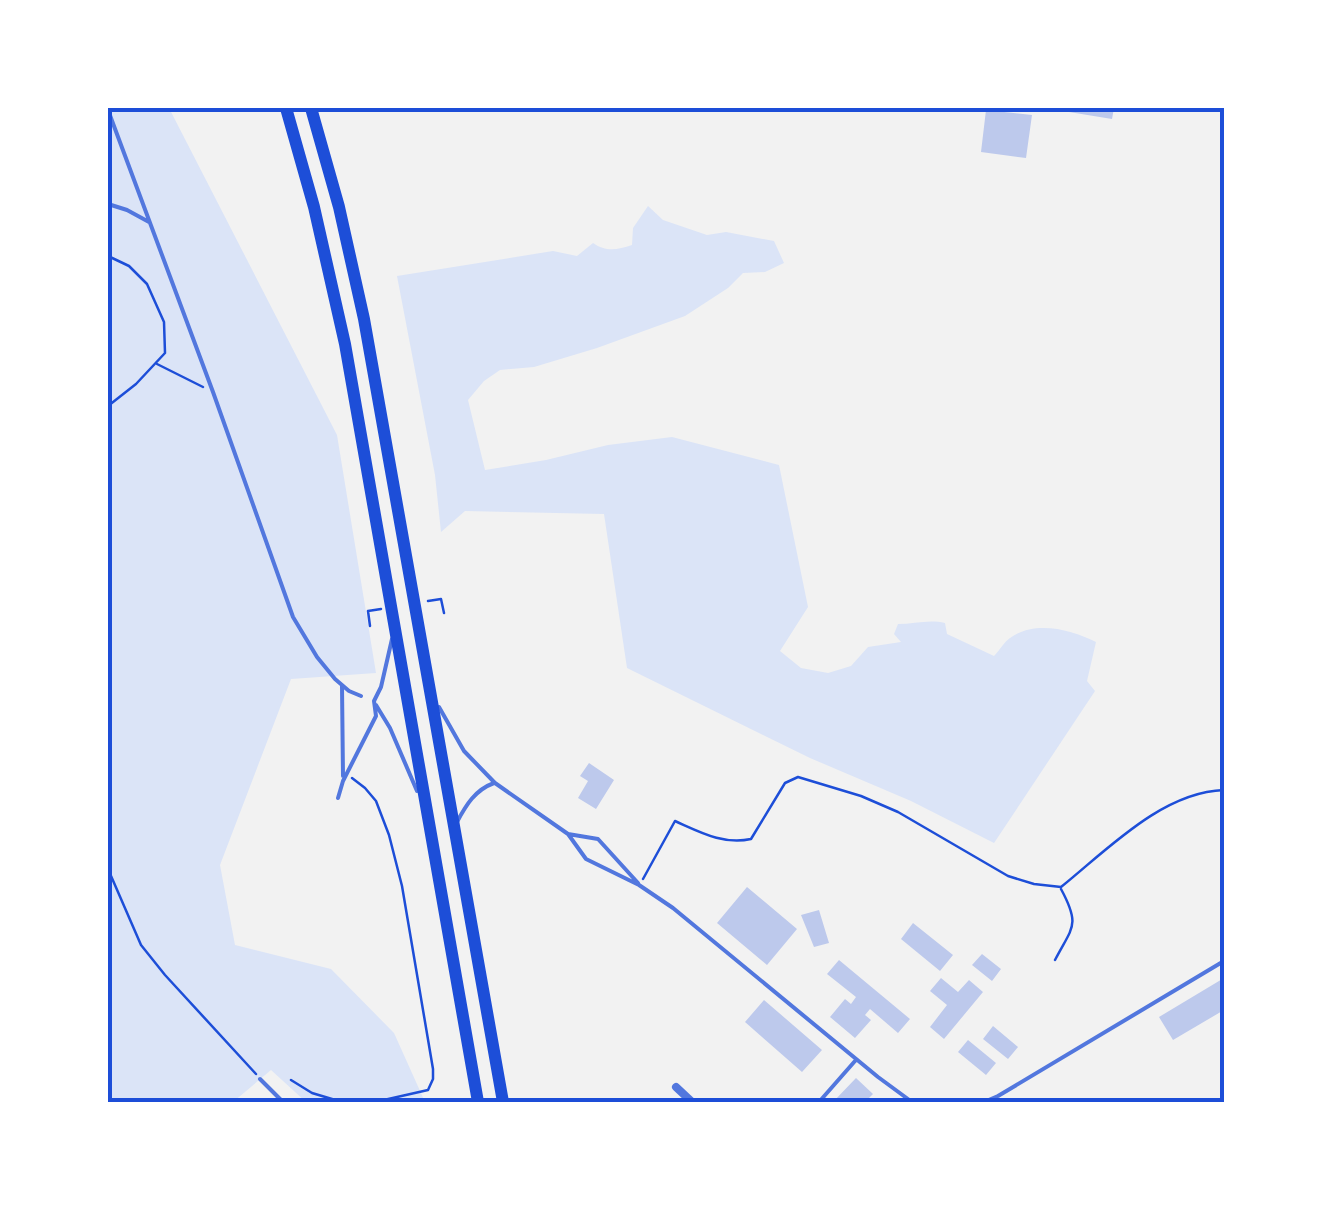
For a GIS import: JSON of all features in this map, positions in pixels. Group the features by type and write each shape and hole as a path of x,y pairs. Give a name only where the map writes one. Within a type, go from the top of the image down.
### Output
{"highway":[{"path":"286,108 314,207 345,344 478,1102"},
{"path":"312,108 364,320 503,1102"}],"street":[{"path":"676,1087 692,1102"}],"lane":[{"path":"108,110 294,617 317,657 342,686 362,696"},
{"path":"108,204 149,222"},
{"path":"338,798 376,716 374,701 386,670 394,625"},
{"path":"342,686 343,781"},
{"path":"430,689 456,740 494,783 568,834 586,860 640,884"},
{"path":"374,701 428,815"},
{"path":"455,826 472,798 494,783"},
{"path":"568,834 598,840 640,884 912,1102"},
{"path":"984,1102 1224,961"},
{"path":"819,1102 856,1060"},
{"path":"260,1079 283,1102"}],"path":[{"path":"108,256 130,266 147,284 164,322 165,353 108,406"},
{"path":"156,363 213,392"},
{"path":"442,599 444,613"},
{"path":"368,611 370,626"},
{"path":"346,774 376,800 389,835 402,886 433,1069 428,1090 375,1102"},
{"path":"640,884 675,821 712,838 751,839 785,783 798,776 898,812 1008,876 1060,887 1137,825 1183,798 1205,790 1224,790"},
{"path":"108,870 141,945 260,1079"},
{"path":"1055,960 1074,926 1060,887"},
{"path":"291,1080 312,1093 342,1102"}],"shaded area":[{"path":"108,108 169,108 337,435 376,673 291,679 220,865 235,945 331,969 394,1033 425,1102 306,1102 271,1070 233,1102 108,1102"},
{"path":"648,206 663,220 707,235 726,232 774,241 784,263 765,272 743,273 728,288 685,316 534,367 500,370 484,381 468,400 485,470 608,445 672,437 779,465 808,607 780,651 801,668 828,673 851,666 868,647 901,642 894,634 898,624 945,623 947,634 994,656 1010,638 1030,629 1064,630 1096,642 1087,681 1095,691 994,843 627,668 604,514 465,511 441,532 435,475 397,276 553,251 577,256 593,243 607,249 627,247 632,245 633,228"}],"building":[{"path":"1063,108 1114,108 1112,119"},
{"path":"986,110 1032,115 1026,158 981,152"},
{"path":"589,763 614,780 596,809 578,798 588,781 580,776"},
{"path":"747,887 797,929 767,965 717,923"},
{"path":"819,910 829,943 814,947 801,915"},
{"path":"913,923 953,955 940,971 901,939"},
{"path":"982,954 1001,969 992,981 972,965"},
{"path":"839,960 910,1019 898,1033 870,1009 865,1015 871,1020 855,1038 830,1017 845,999 851,1004 856,997 827,974"},
{"path":"941,978 958,992 969,980 983,992 944,1039 930,1027 947,1005 930,991"},
{"path":"1224,978 1224,1010 1173,1040 1159,1017"},
{"path":"764,1000 822,1050 802,1072 745,1022"},
{"path":"993,1026 1018,1047 1008,1059 983,1039"},
{"path":"968,1040 996,1063 986,1075 958,1052"},
{"path":"856,1078 873,1094 865,1102 833,1102"}]}
